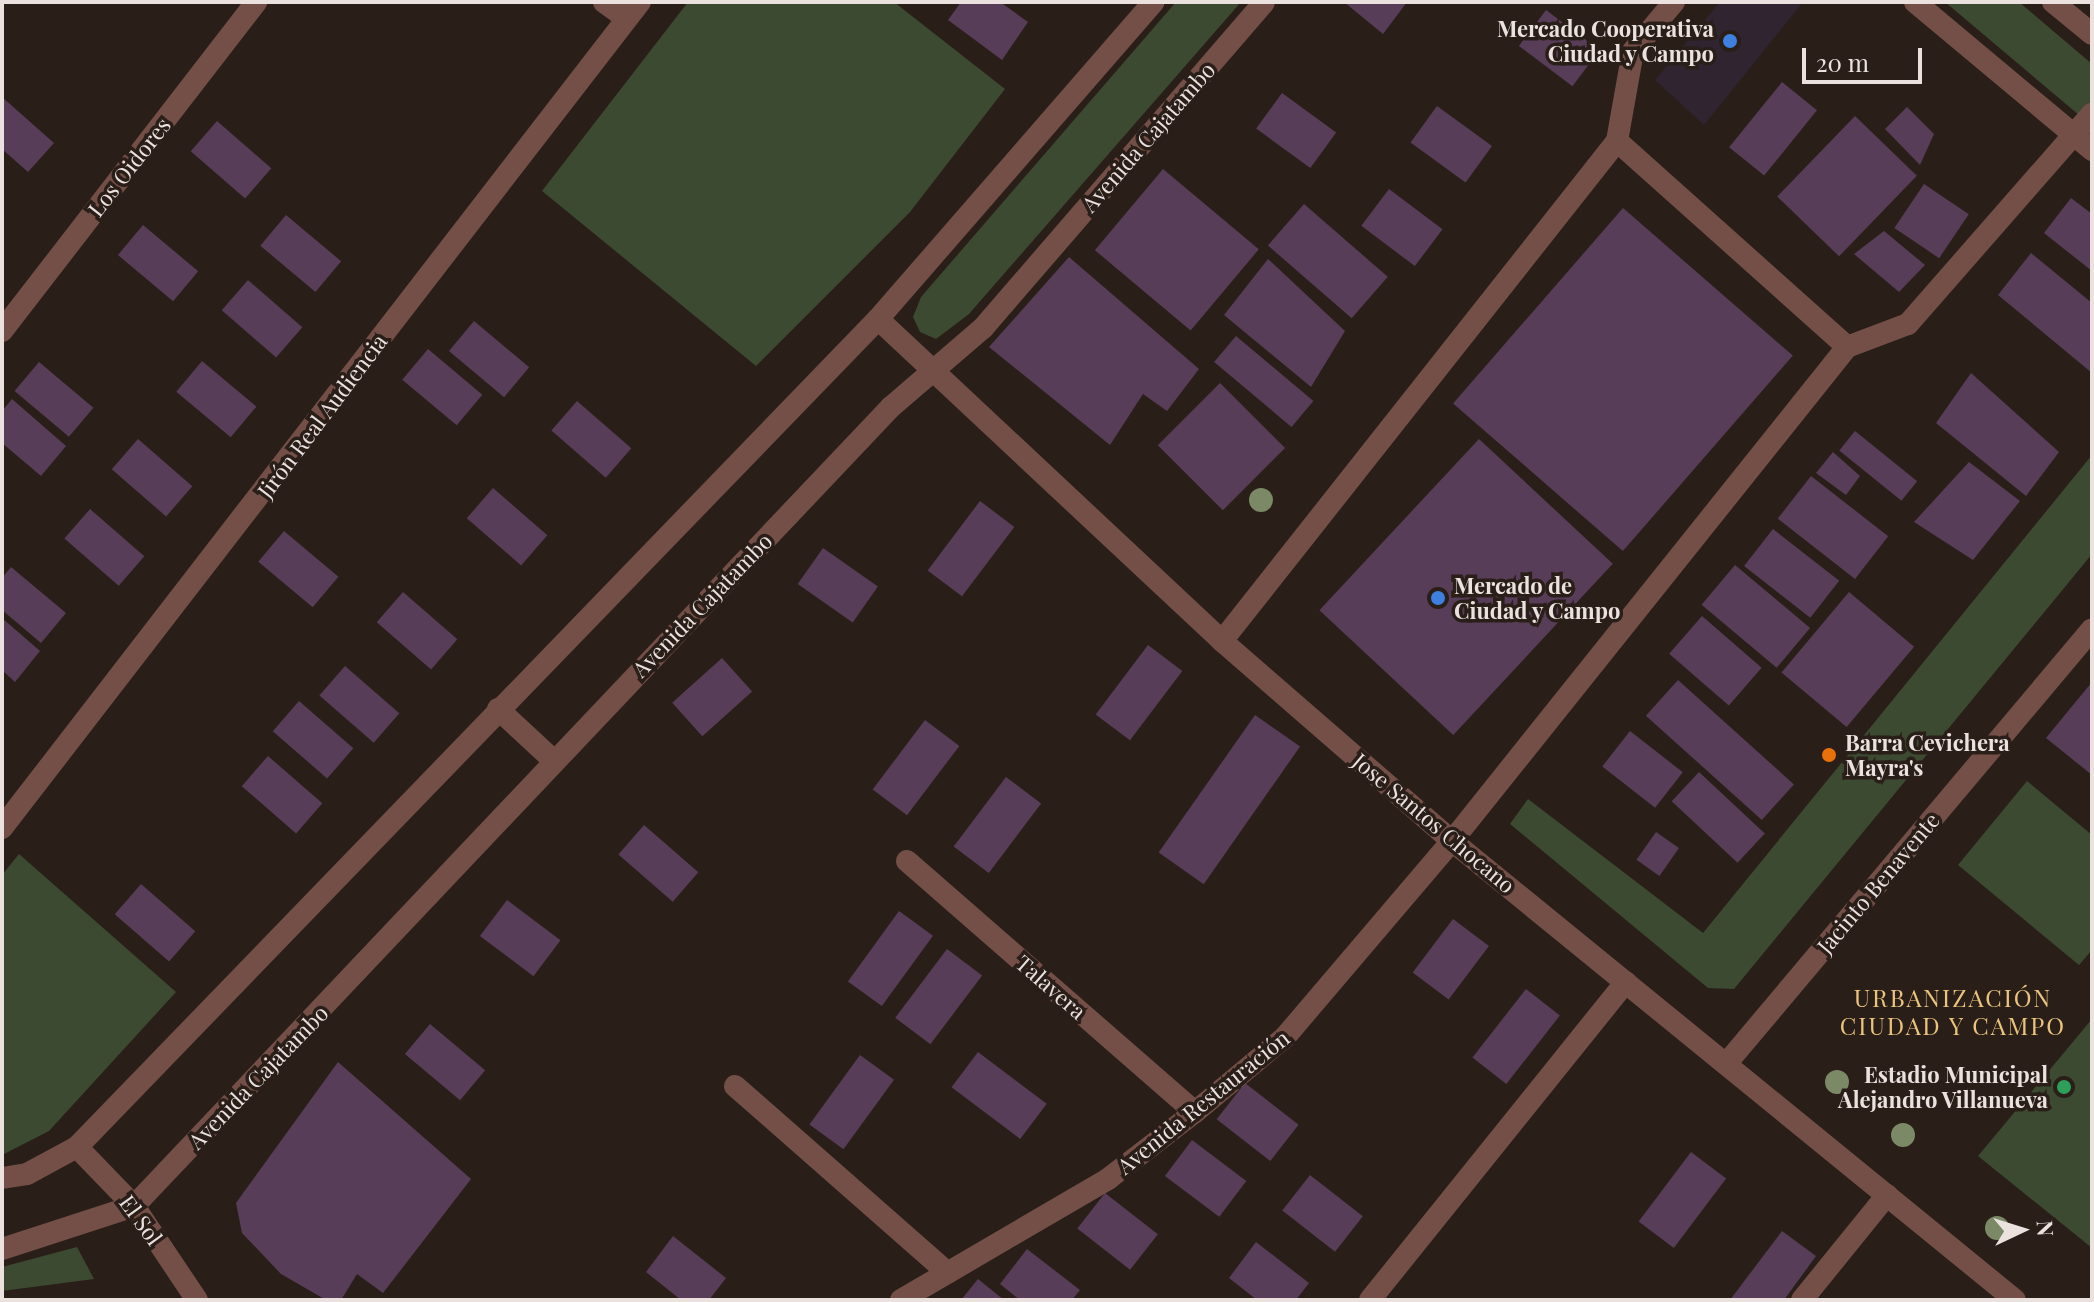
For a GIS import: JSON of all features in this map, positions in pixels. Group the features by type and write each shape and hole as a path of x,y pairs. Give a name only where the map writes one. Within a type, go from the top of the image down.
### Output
{"street":[{"name":"Los Oidores","path":"2,331 256,2"},
{"path":"604,2 633,10"},
{"path":"2,1178 27,1174 77,1147 878,319 1154,2"},
{"name":"Avenida Cajatambo","path":"134,1206 553,760 891,407 934,374 1264,2"},
{"path":"1222,641 1617,141 1633,51 1674,2"},
{"path":"1915,2 2092,150"},
{"path":"2053,2 2092,34"},
{"name":"Jirón Real Audiencia","path":"2,828 633,10"},
{"path":"1617,141 1847,347 1908,324 2092,114"},
{"name":"Jose Santos Chocano","path":"878,319 1222,641 1452,841 2015,1300"},
{"name":"Avenida Restauración","path":"901,1300 1108,1179 1285,1037 1452,841 1847,347"},
{"name":"Jacinto Benavente","path":"1726,1064 2092,629"},
{"path":"498,709 553,760"},
{"name":"Talavera","path":"907,861 1195,1112"},
{"path":"1370,1300 1626,982"},
{"path":"735,1086 948,1273"},
{"name":"El Sol","path":"77,1147 134,1206 197,1300"},
{"path":"1802,1300 1887,1195"},
{"path":"2,1249 134,1206"}],"shaded area":[{"name":"Mercado Cooperativa Ciudad y Campo","path":"1720,2 1803,2 1704,125 1655,80"}],"green space":[{"path":"688,2 894,2 1005,89 910,212 756,366 542,191"},
{"path":"1176,2 1241,2 969,314 936,339 920,332 913,317 921,297"},
{"path":"1945,2 2019,2 2092,64 2092,126"},
{"path":"2092,455 2092,554 1734,989 1708,988 1510,824 1528,799 1703,933"},
{"path":"2027,781 2092,835 2092,950 2079,965 1958,865"},
{"path":"19,854 176,992 49,1131 2,1155 2,875"},
{"name":"Estadio Municipal Alejandro Villanueva","path":"2092,1019 2092,1248 1978,1156"},
{"path":"77,1247 94,1279 2,1291 2,1267"}],"building":[{"path":"961,2 1000,2 1028,22 1002,60 948,20"},
{"path":"1344,2 1407,2 1383,34"},
{"path":"1546,10 1600,50 1572,86 1519,46"},
{"path":"1782,82 1817,110 1764,176 1729,147"},
{"path":"1282,93 1336,132 1310,168 1256,129"},
{"path":"2,97 54,143 28,172 2,149"},
{"path":"1437,106 1492,146 1466,182 1411,142"},
{"path":"1907,107 1934,134 1920,165 1885,129"},
{"path":"1855,116 1917,176 1839,256 1777,197"},
{"path":"217,121 271,168 245,198 191,151"},
{"path":"1163,169 1259,249 1191,331 1095,250"},
{"path":"1924,184 1969,214 1939,258 1894,228"},
{"path":"1389,189 1443,229 1415,266 1361,226"},
{"path":"2071,198 2092,214 2092,271 2044,233"},
{"path":"1304,204 1388,277 1352,318 1268,246"},
{"path":"1623,208 1793,356 1623,551 1453,403"},
{"path":"286,215 341,261 315,292 260,246"},
{"path":"143,225 198,271 173,301 118,255"},
{"path":"1884,231 1925,265 1899,292 1854,254"},
{"path":"2031,253 2092,303 2092,373 1998,295"},
{"path":"1069,257 1199,369 1167,411 1143,394 1110,445 989,347"},
{"path":"1268,259 1345,331 1311,387 1224,315"},
{"path":"248,280 302,327 276,357 222,310"},
{"path":"474,321 529,367 504,397 449,351"},
{"path":"1236,336 1313,401 1292,427 1214,362"},
{"path":"428,349 482,395 457,425 402,380"},
{"path":"202,361 256,407 231,437 176,392"},
{"path":"39,362 93,408 69,437 15,391"},
{"path":"1971,373 2059,452 2026,496 1936,423"},
{"path":"1220,383 1285,448 1223,510 1158,445"},
{"path":"12,399 66,446 41,476 2,443 2,411"},
{"path":"577,401 631,448 606,478 551,430"},
{"path":"1855,431 1917,481 1901,501 1839,450"},
{"path":"138,439 192,486 166,516 112,469"},
{"path":"1479,439 1613,564 1453,735 1319,610"},
{"path":"1833,452 1860,476 1846,495 1816,473"},
{"path":"1969,462 2020,501 1973,560 1914,522"},
{"path":"1811,476 1888,536 1855,579 1778,519"},
{"path":"493,488 547,535 521,565 467,518"},
{"path":"980,501 1014,527 962,596 928,570"},
{"path":"90,509 144,556 119,586 64,538"},
{"path":"1773,529 1839,581 1810,618 1744,566"},
{"path":"284,531 338,577 313,607 258,562"},
{"path":"823,548 878,586 853,622 798,584"},
{"path":"1735,565 1810,628 1777,668 1702,605"},
{"path":"11,567 66,613 41,643 2,610 2,578"},
{"path":"403,592 457,639 431,669 377,622"},
{"path":"1849,592 1914,647 1847,727 1782,672"},
{"path":"1702,616 1762,668 1729,706 1669,654"},
{"path":"2,618 40,651 15,682 2,670"},
{"path":"1148,645 1182,671 1130,740 1096,714"},
{"path":"722,658 752,691 702,736 672,703"},
{"path":"345,666 399,713 374,743 319,695"},
{"path":"1678,680 1794,784 1762,820 1646,716"},
{"path":"2092,682 2092,775 2046,738"},
{"path":"299,701 353,748 327,778 273,731"},
{"path":"1255,715 1300,747 1204,884 1159,853"},
{"path":"925,720 959,746 907,815 873,789"},
{"path":"1630,731 1683,772 1655,808 1602,766"},
{"path":"268,756 322,803 296,833 242,786"},
{"path":"1699,772 1765,833 1738,863 1672,801"},
{"path":"1006,777 1041,803 989,873 954,846"},
{"path":"644,825 698,872 673,902 618,854"},
{"path":"1656,832 1679,848 1659,876 1636,860"},
{"path":"141,884 195,931 169,961 115,914"},
{"path":"507,900 561,940 533,976 480,936"},
{"path":"899,911 933,936 882,1006 848,981"},
{"path":"1453,919 1489,946 1449,1000 1413,973"},
{"path":"947,949 982,975 930,1044 895,1018"},
{"path":"1526,989 1560,1015 1506,1084 1472,1058"},
{"path":"430,1024 485,1070 460,1100 405,1054"},
{"path":"978,1052 1047,1104 1020,1139 952,1087"},
{"path":"860,1055 894,1080 843,1149 809,1125"},
{"path":"338,1062 471,1179 383,1293 357,1274 341,1300 326,1300 281,1274 242,1233 236,1203"},
{"path":"1245,1083 1299,1125 1270,1161 1217,1119"},
{"path":"1192,1140 1246,1181 1219,1217 1165,1176"},
{"path":"1691,1152 1726,1178 1674,1248 1639,1221"},
{"path":"1310,1175 1363,1216 1335,1252 1282,1210"},
{"path":"1105,1193 1158,1234 1130,1270 1077,1228"},
{"path":"1782,1231 1816,1256 1784,1300 1730,1300"},
{"path":"673,1236 726,1278 709,1300 681,1300 646,1272"},
{"path":"1256,1242 1309,1283 1296,1300 1257,1300 1229,1278"},
{"path":"1027,1249 1080,1290 1072,1300 1020,1300 1000,1284"},
{"path":"978,1279 1004,1300 961,1300"}],"place":[{"name":"Mercado Cooperativa Ciudad y Campo","path":"1730,41"},
{"name":"Mercado de Ciudad y Campo","path":"1438,598"},
{"name":"Barra Cevichera Mayra's","path":"1829,755"},
{"name":"Estadio Municipal Alejandro Villanueva","path":"2064,1087"}],"district":[{"name":"URBANIZACIÓN CIUDAD Y CAMPO","path":"1953,1012"}]}
